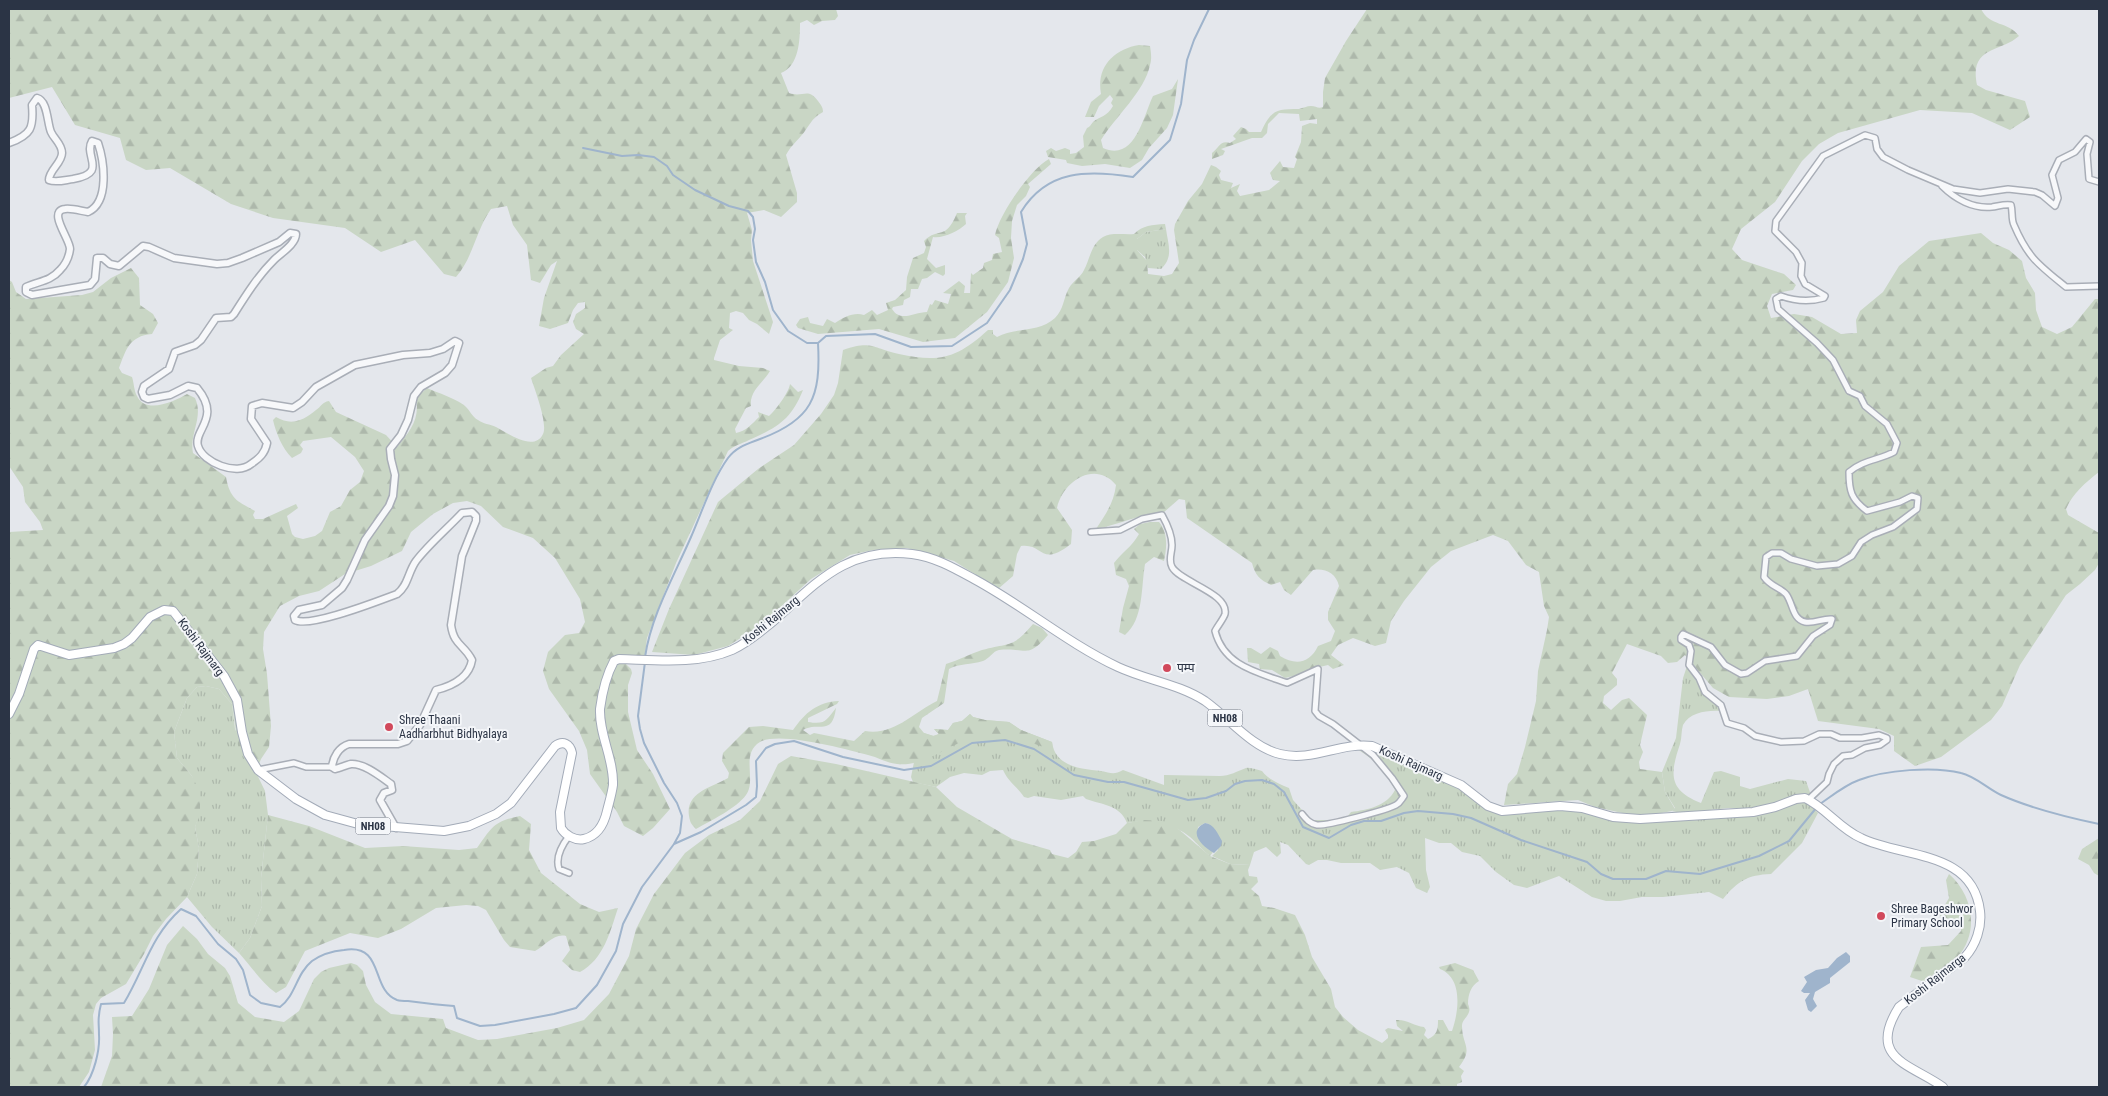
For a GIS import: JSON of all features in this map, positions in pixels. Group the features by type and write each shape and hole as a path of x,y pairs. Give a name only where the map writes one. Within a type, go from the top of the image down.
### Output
{"main road":[{"name":"Koshi Rajmarg","path":"9,714 19,694 34,649 38,645 69,655 114,648 132,638 150,617 164,610 171,610 200,644 237,700 248,754 258,770 296,799 325,815 358,824 444,831 469,826 496,814 511,803 555,746 561,743 569,745 572,753 559,820 560,828 569,836 578,840 594,835 605,819 613,785 611,767 601,726 600,708 614,661 619,659 678,660 709,658 735,649 763,629 822,577 844,563 876,555 913,554 940,561 985,585 1085,650 1120,668 1177,688 1204,700 1250,737 1272,751 1292,756 1312,756 1358,744 1382,749 1461,785 1488,806 1502,811 1560,806 1582,808 1613,817 1640,818 1753,812 1775,807 1796,798 1811,801"},
{"name":"Koshi Rajmarga","path":"1811,801 1852,834 1865,841 1928,857 1945,864 1966,880 1976,897 1981,917 1979,931 1969,953 1941,977 1899,1007 1889,1027 1889,1046 1897,1058 1909,1069 1943,1087"}],"street":[{"path":"9,144 25,136 31,129 33,120 32,105 37,98 43,102 51,132 61,147 62,153 61,159 50,174 49,180 55,182 89,174 93,163 90,147 92,141 98,143 103,160 103,186 97,204 88,212 64,209 60,211 58,221 68,239 70,250 61,270 51,279 26,288 26,292 32,294 90,285 95,279 97,258 102,258 110,264 119,266 143,246 150,246 174,258 216,264 228,263 242,258 279,242 290,233 296,234 295,241 273,261 256,281 231,318 216,318 202,340 175,352 169,369 144,386 142,392 144,397 148,399 170,395 188,386 197,388 207,405 205,424 198,447 202,453 220,466 233,470 247,468 262,456 267,443 251,419 252,406 258,403 293,408 302,402 316,387 355,366 403,355 430,353 443,349 455,341 459,343 452,365 445,373 421,387 414,396 408,420 390,449 390,459 395,475 389,506 365,540 347,580 342,588 322,605 299,610 294,616 295,620 300,622 322,619 397,594 406,585 409,572 418,560 462,513 472,512 476,516 476,521 462,556 452,625 456,643 468,652 472,660 470,667 466,674 454,684 436,690 420,725 407,741 398,744 349,744 343,746 336,756 332,767"},
{"path":"1811,801 1827,782 1834,764 1843,756 1852,755 1865,748 1880,745 1887,738 1879,735 1862,738 1840,738 1830,734 1819,734 1804,741 1781,742 1755,736 1744,728 1727,723 1721,705 1705,692 1689,665 1691,651 1689,645 1681,640 1681,637 1683,634 1711,647 1725,666 1741,674 1747,673 1765,661 1797,656 1813,636 1830,625 1832,619 1803,622 1797,617 1785,593 1772,586 1764,578 1766,557 1772,553 1781,553 1791,559 1817,566 1838,564 1852,556 1861,542 1872,535 1893,527 1917,509 1918,498 1912,496 1900,502 1867,510 1857,504 1849,490 1849,472 1857,465 1894,452 1897,443 1886,424 1864,406 1860,396 1849,391 1833,360 1801,328 1778,309 1776,298 1781,296 1792,300 1819,300 1825,296 1805,284 1801,276 1802,263 1796,252 1775,231 1776,221 1809,178 1823,156 1865,135 1875,138 1877,149 1883,157 1953,189 1980,192 2008,189 2035,192 2042,195 2055,206 2058,198 2052,175 2059,160 2075,152 2086,139 2090,142 2087,154 2089,179 2099,182"},
{"path":"1941,184 1950,194 1974,205 1982,207 2002,204 2011,206 2013,223 2026,250 2039,265 2066,287 2099,286"},
{"path":"1092,532 1120,530 1142,519 1162,516 1171,534 1170,562 1174,570 1181,578 1196,583 1223,605 1224,614 1216,631 1218,641 1226,655 1234,662 1287,683 1318,669 1315,711 1319,716 1333,724 1373,755 1404,796 1399,804 1388,809 1338,823 1318,825 1310,823 1302,814"},
{"path":"258,770 294,763 306,767 332,767 335,769 351,764 374,772 391,784 392,790 384,793 380,800 396,828"},
{"path":"569,836 560,848 558,866 559,869 570,873"}],"green space":[{"path":"9,9 836,9 838,16 835,20 822,21 814,25 807,20 800,23 800,37 795,59 787,70 781,73 789,93 811,95 823,110 786,155 797,193 797,202 781,217 764,210 747,213 752,230 753,261 773,322 769,334 749,320 743,313 736,311 730,313 729,328 733,330 720,340 714,358 714,360 739,366 763,368 770,371 754,391 751,406 746,408 735,429 736,433 746,429 754,422 759,417 758,412 769,416 782,401 790,384 798,392 803,390 794,409 776,426 728,451 676,563 647,638 645,655 625,655 626,664 632,673 628,685 628,712 637,750 653,774 670,809 643,836 624,826 617,812 590,774 587,750 579,731 549,689 543,671 548,652 565,635 579,633 585,622 580,599 555,558 533,538 503,527 481,506 467,501 453,503 433,514 411,532 402,551 371,566 345,574 319,591 299,596 280,606 264,632 263,649 271,726 269,747 261,759 256,772 239,752 232,704 219,689 206,686 197,687 187,698 174,732 177,758 192,776 200,792 200,814 195,827 199,848 197,874 187,897 153,936 126,984 101,998 96,1004 93,1015 95,1050 89,1072 79,1087 9,1087 9,532 43,530 40,522 25,502 23,487 9,466 9,280 12,282 16,292 26,299 82,295 93,292 111,278 131,268 139,278 140,305 153,314 158,323 152,334 138,338 130,345 119,368 122,373 132,377 137,396 141,402 147,405 161,405 187,394 195,398 198,412 192,446 193,453 226,477 232,495 239,502 255,511 253,515 255,519 263,519 296,504 298,508 287,516 292,534 303,539 315,536 322,531 330,512 341,506 350,490 360,482 364,471 355,457 331,437 303,441 300,445 303,449 301,453 292,458 285,450 278,435 273,420 276,417 281,420 297,421 329,401 336,412 386,435 397,447 413,425 417,413 416,398 427,388 462,404 480,421 520,439 533,442 543,434 544,423 531,378 546,368 553,366 561,355 584,334 576,329 573,322 576,314 585,308 585,302 578,303 568,323 550,329 539,326 544,298 557,261 551,265 540,283 531,280 527,245 513,225 507,206 491,209 467,261 456,277 444,274 415,240 381,252 345,228 273,218 231,204 170,168 146,170 126,160 120,138 75,125 52,87 9,98"},
{"path":"1367,9 1981,9 1989,19 2015,31 2019,36 1982,57 1976,72 1977,85 1986,90 2025,101 2030,117 2010,130 1972,113 1920,110 1838,133 1819,144 1802,161 1775,202 1741,229 1732,249 1742,260 1784,274 1796,285 1793,290 1772,294 1767,306 1771,318 1794,314 1812,317 1841,334 1857,333 1856,320 1860,311 1883,292 1899,266 1929,241 1981,233 1993,243 2009,250 2022,261 2026,278 2035,293 2036,310 2042,327 2057,334 2072,327 2095,299 2099,299 2099,472 2084,484 2066,509 2068,515 2099,533 2099,563 2095,570 2066,595 2020,665 2002,706 1991,720 1941,757 1915,766 1894,751 1894,736 1879,729 1818,721 1808,689 1789,696 1767,699 1729,697 1713,688 1685,655 1677,662 1668,663 1661,656 1627,644 1612,673 1617,679 1617,685 1604,696 1603,703 1611,710 1622,700 1629,698 1647,715 1640,745 1643,752 1639,762 1640,769 1662,772 1665,792 1675,809 1645,816 1595,807 1578,800 1504,805 1508,784 1517,774 1525,747 1536,701 1538,671 1549,617 1544,606 1539,572 1526,565 1508,541 1493,535 1451,551 1431,567 1391,621 1386,643 1375,646 1353,638 1338,645 1331,655 1344,665 1333,669 1328,665 1285,678 1272,670 1260,669 1259,664 1248,662 1247,648 1251,648 1261,654 1270,647 1278,651 1280,656 1297,662 1307,659 1315,652 1318,646 1331,641 1335,631 1328,620 1328,612 1339,586 1338,581 1333,575 1322,570 1313,570 1291,595 1284,590 1280,582 1271,585 1267,583 1256,574 1252,563 1187,518 1185,500 1179,499 1163,513 1147,515 1096,529 1111,502 1116,485 1108,478 1099,474 1081,477 1073,482 1060,498 1057,508 1072,530 1071,544 1053,554 1043,553 1028,546 1021,546 1017,554 1013,576 998,589 954,561 907,548 873,550 850,555 811,579 761,625 728,646 694,655 652,652 669,609 718,502 758,469 794,445 821,414 834,395 838,383 843,350 866,345 913,357 937,358 947,356 967,347 988,330 993,330 993,334 997,337 1011,332 1042,326 1058,315 1069,288 1083,272 1091,252 1099,240 1110,235 1134,234 1144,227 1152,225 1165,224 1166,229 1146,232 1137,239 1137,250 1147,261 1148,274 1164,276 1172,274 1179,263 1174,230 1175,224 1188,201 1202,184 1211,165 1221,171 1219,175 1221,180 1233,183 1231,188 1240,184 1237,191 1240,196 1269,190 1280,181 1273,180 1270,173 1280,161 1283,167 1294,168 1297,159 1295,157 1301,142 1302,126 1310,123 1317,124 1317,119 1300,121 1299,114 1279,113 1268,124 1267,133 1262,138 1252,138 1221,149 1225,151 1223,155 1212,159 1212,153 1222,144 1230,143 1236,139 1233,136 1241,127 1249,132 1261,132 1268,119 1275,112 1310,106 1323,107 1325,78"},
{"path":"1139,45 1150,46 1151,60 1147,75 1136,94 1101,140 1103,148 1114,151 1123,149 1136,135 1153,96 1172,89 1178,79 1173,115 1167,128 1149,148 1142,160 1130,168 1105,164 1082,166 1067,163 1066,160 1048,157 1046,151 1051,148 1056,151 1065,148 1070,150 1070,154 1076,153 1084,147 1083,136 1087,128 1113,106 1111,103 1113,99 1110,95 1099,106 1094,117 1085,117 1091,102 1101,94 1100,84 1104,68 1115,55 1130,47"},
{"path":"1049,159 1051,164 1028,184 1030,187 1026,196 1017,205 1012,221 1011,238 1014,258 1008,282 987,312 955,338 923,342 879,329 818,334 798,328 796,325 800,319 808,317 810,323 823,326 827,319 835,323 845,317 864,315 872,310 877,315 888,310 886,303 895,300 906,290 907,277 913,258 924,253 926,247 924,241 934,234 949,228 957,213 967,213 965,216 966,224 950,234 933,237 927,259 936,268 945,265 945,274 943,276 935,272 922,279 918,289 911,289 910,297 904,300 903,305 893,307 892,309 899,315 908,316 927,312 930,304 932,305 935,300 948,304 951,294 943,293 959,281 965,286 964,293 970,293 971,273 973,275 983,268 984,263 992,260 993,254 1002,252 999,238 995,235 1009,205 1025,182"},
{"path":"1166,229 1169,250 1168,260 1161,269 1148,268 1145,257 1137,250 1137,239 1146,232"},
{"path":"1159,522 1164,530 1166,546 1164,561 1154,557 1145,564 1139,612 1136,620 1125,635 1119,632 1129,586 1126,579 1116,575 1114,563 1139,534 1134,529 1140,524"},
{"path":"1033,624 1042,628 1048,635 1041,643 1030,650 999,650 983,661 949,669 944,703 922,718 919,727 924,733 934,736 939,734 934,729 948,730 953,723 962,721 970,714 973,717 985,720 1009,722 1021,730 1052,742 1053,750 1023,740 992,735 971,738 926,759 907,764 897,764 829,745 796,740 769,739 760,742 751,753 749,789 742,800 723,814 696,829 691,823 689,808 691,801 701,791 728,778 729,773 722,761 723,753 749,727 763,726 793,730 802,718 818,706 839,701 837,704 808,718 808,722 819,723 825,721 836,708 834,717 828,725 803,730 810,735 814,733 854,741 865,731 875,732 894,727 937,701 946,664 982,650 1015,641"},
{"path":"1687,666 1701,688 1719,705 1721,711 1711,711 1695,715 1690,717 1683,725 1681,742 1674,764 1674,780 1682,793 1701,803 1714,772 1721,771 1740,777 1740,786 1750,789 1788,779 1806,781 1812,798 1796,796 1756,808 1729,808 1681,813 1672,811 1675,808 1665,792 1662,772 1676,738 1683,678"},
{"path":"206,686 219,689 232,704 235,729 265,791 268,815 261,878 262,906 250,938 239,953 212,927 187,897 197,874 199,848 195,827 199,814 192,776 177,758 174,732 187,698 197,687"},
{"path":"970,714 973,717 985,720 1009,722 1021,730 1052,742 1058,757 1078,768 1112,773 1123,770 1164,785 1164,775 1223,776 1246,768 1262,771 1271,779 1289,788 1293,800 1311,820 1331,820 1347,817 1351,812 1382,803 1395,790 1384,772 1369,757 1357,749 1382,751 1455,784 1498,813 1505,815 1516,812 1570,808 1621,822 1700,819 1807,800 1818,813 1802,843 1771,874 1755,876 1738,883 1723,899 1709,892 1606,901 1592,897 1559,876 1527,888 1514,885 1496,872 1480,856 1462,852 1451,843 1439,843 1425,838 1426,870 1430,887 1427,893 1416,888 1409,873 1397,867 1380,870 1370,863 1341,863 1327,860 1318,860 1309,865 1288,845 1280,842 1281,853 1277,857 1266,847 1254,852 1250,865 1230,864 1212,856 1218,850 1209,824 1205,823 1198,827 1198,831 1201,841 1213,852 1210,856 1190,837 1168,824 1152,821 1127,823 1120,812 1105,804 1086,799 1083,796 1061,800 1034,796 1024,797 1003,770 990,771 982,775 964,773 950,777 936,787 913,782 911,777 916,752 924,733 933,736 939,734 934,729 948,730 953,723 962,721"},
{"path":"791,756 836,764 936,787 957,807 1012,839 1050,850 1052,854 1068,858 1076,852 1082,842 1094,841 1116,834 1127,823 1144,820 1161,821 1176,827 1210,856 1230,864 1250,865 1248,870 1249,876 1257,877 1258,882 1251,889 1259,896 1262,906 1295,915 1305,935 1312,957 1331,989 1335,1007 1358,1030 1382,1043 1388,1038 1385,1030 1388,1028 1403,1031 1397,1026 1396,1020 1424,1027 1426,1030 1424,1035 1428,1039 1436,1032 1438,1020 1443,1020 1449,1031 1452,1031 1457,1005 1456,987 1453,980 1439,967 1455,963 1473,970 1479,981 1470,991 1468,1000 1469,1011 1462,1024 1467,1051 1459,1067 1464,1071 1461,1076 1462,1082 1457,1084 1457,1087 101,1087 112,1056 112,1017 132,1016 149,989 167,945 183,926 197,939 208,954 225,968 230,976 238,1003 255,1017 284,1022 299,1011 314,979 321,972 329,968 351,963 357,965 363,971 366,985 375,1002 391,1014 443,1019 446,1028 478,1040 497,1039 557,1028 584,1020 609,994 629,956 636,929 654,894 685,853 709,835 740,820 760,801 778,764"},
{"path":"268,815 309,826 365,848 403,846 459,850 477,848 494,826 504,820 520,816 531,824 529,850 541,873 580,904 599,912 618,908 605,944 595,960 580,972 572,970 562,961 570,950 566,936 558,936 535,951 510,947 486,910 478,906 466,905 436,908 401,929 378,938 350,933 305,951 286,987 276,993 261,979 239,953 250,938 262,906 261,878"},
{"path":"2099,838 2099,876 2094,873 2089,865 2078,859 2082,849"},
{"path":"1949,874 1964,892 1968,903 1971,914 1969,937 1957,958 1925,982 1910,977 1921,947 1948,945 1961,931 1962,922 1952,918 1945,919 1939,915 1949,898 1946,880"}],"water":[{"path":"1205,823 1213,827 1222,841 1221,846 1214,853 1198,839 1197,830"},
{"path":"1846,952 1850,956 1850,962 1830,978 1830,983 1815,992 1813,999 1817,1006 1811,1012 1808,1010 1805,1000 1810,993 1801,991 1807,982 1804,977 1816,970 1828,968"}],"waterway":[{"path":"583,148 622,156 654,157 667,166 673,175 695,190 729,206 748,211 753,217 755,229 753,240 756,262 765,282 773,310 788,331 807,343 818,343 826,336 875,334 911,347 952,346 987,323 1010,290 1027,244 1021,212 1031,198 1043,187 1056,180 1070,176 1101,173 1133,177 1170,140 1181,104 1187,60 1209,9"},
{"path":"645,657 652,626 717,476 728,458 738,448 778,432 802,415 810,404 815,392 819,362 818,343"},
{"path":"84,1087 91,1076 97,1055 101,1004 124,1003 155,942 181,909 196,916 218,944 236,959 243,970 250,995 261,1003 280,1007 290,997 302,972 312,961 332,952 357,950 366,953 372,960 383,987 389,995 397,1000 454,1006 457,1018 480,1026 554,1014 576,1008 597,985 616,951 623,924 642,887 680,833 682,816 677,803 664,783 644,743 640,729 638,716 645,662"},
{"path":"674,844 701,832 756,797 756,761 766,748 775,744 794,741 843,757 904,770 931,766 972,743 1005,740 1034,749 1074,775 1108,782 1124,782 1188,800 1206,798 1226,791 1235,784 1245,781 1262,780 1274,784 1284,792 1303,827 1329,838 1351,825 1364,821 1381,821 1404,813 1418,811 1453,814 1471,818 1521,840 1587,862 1601,874 1613,879 1646,879 1666,871 1700,874 1759,856 1789,841 1817,807"},
{"path":"1820,804 1839,790 1859,780 1910,770 1937,770 1966,775 2001,795 2025,804 2099,824"}],"place":[{"name":"पम्प","path":"1167,668"},
{"name":"Shree Thaani Aadharbhut Bidhyalaya","path":"389,727"},
{"name":"Shree Bageshwor Primary School","path":"1881,916"}]}
